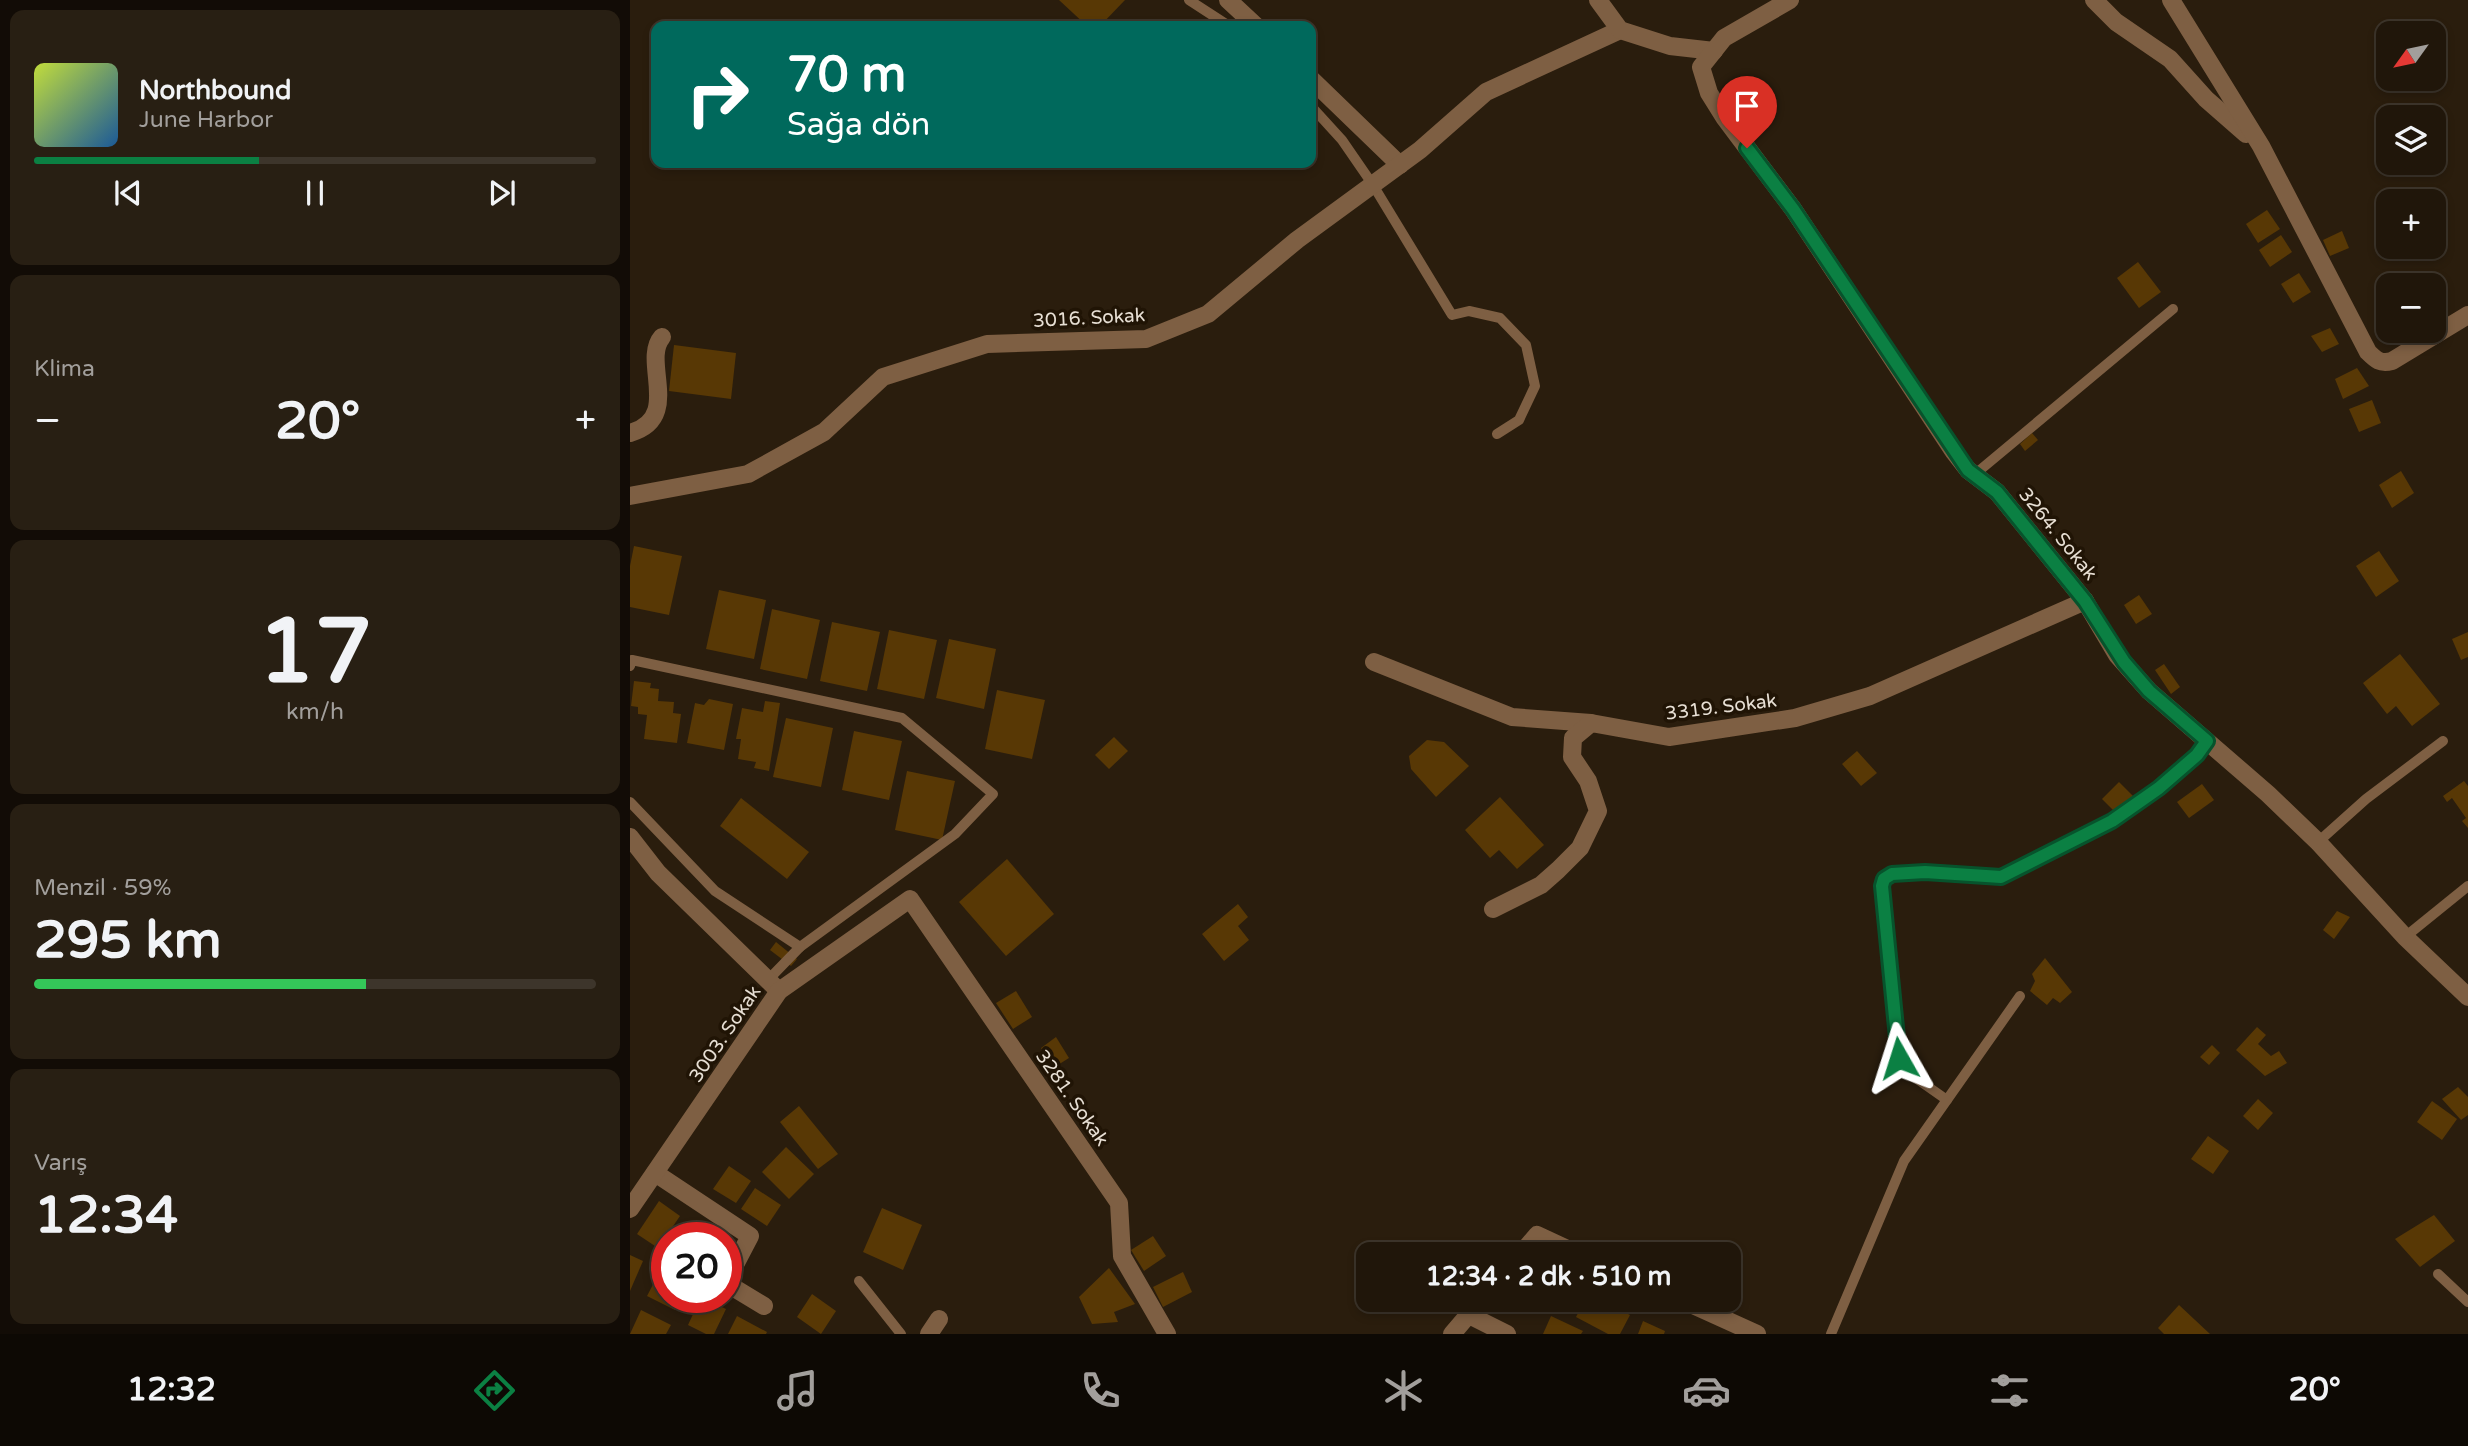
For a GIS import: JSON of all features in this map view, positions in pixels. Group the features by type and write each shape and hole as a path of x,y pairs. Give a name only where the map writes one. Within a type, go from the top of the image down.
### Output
{"street":[{"path":"1228,0 1251,21"},
{"path":"1598,0 1620,30 1670,46 1714,51 1724,38 1790,0"},
{"path":"2094,0 2116,22 2170,59 2206,99 2260,146"},
{"path":"2171,0 2260,146 2368,352 2383,363 2392,361 2468,315"},
{"name":"3016. Sokak","path":"630,496 748,474 824,432 883,377 987,344 1146,339 1208,314 1297,240 1400,165 1486,92 1620,30"},
{"name":"3264. Sokak","path":"1714,51 1701,67 1709,93 1793,209 1968,470 1997,492 2085,601 2124,662 2149,691 2268,794 2318,842 2405,937 2468,997"},
{"path":"1316,84 1400,165"},
{"path":"630,433 649,423 659,400 656,345 662,337"},
{"name":"3319. Sokak","path":"1374,662 1512,718 1591,723 1669,737 1796,718 1870,696 2085,601"},
{"path":"1493,909 1541,885 1580,848 1598,811 1588,780 1572,757 1573,738 1591,723"},
{"name":"3003. Sokak","path":"630,837 658,873 774,985 630,1209"},
{"name":"3281. Sokak","path":"774,985 910,899 1119,1203 1122,1256 1167,1334"},
{"path":"655,1173 729,1222"},
{"path":"742,1231 750,1236 742,1251"},
{"path":"1531,1242 1537,1235 1552,1242"},
{"path":"742,1292 764,1306"},
{"path":"1708,1312 1757,1334"},
{"path":"1452,1334 1469,1314 1507,1334"}],"lane":[{"path":"1189,0 1220,21"},
{"path":"1316,111 1342,140 1373,185 1452,315 1469,311 1500,318 1526,345 1535,386 1519,420 1497,434"},
{"path":"1974,475 2173,309"},
{"path":"630,666 632,660 902,718 993,794 955,834 800,947 774,985"},
{"path":"1947,1100 1910,1074 1899,1058 1882,886 1884,879 1892,874 1925,872 2001,877 2112,821 2159,788 2197,755 2207,741"},
{"path":"2318,842 2366,799 2443,741"},
{"path":"630,802 715,891 800,947"},
{"path":"2405,937 2468,886"},
{"path":"1831,1334 1904,1161 2020,996"},
{"path":"2438,1274 2468,1302"},
{"path":"859,1281 901,1334"}],"building":[{"path":"1059,0 1125,0 1105,21 1082,21"},
{"path":"2267,210 2280,229 2258,243 2246,224"},
{"path":"2342,231 2349,248 2330,256 2323,240"},
{"path":"2281,235 2292,252 2270,267 2259,250"},
{"path":"2138,262 2161,292 2139,308 2117,278"},
{"path":"2299,273 2311,292 2293,303 2281,284"},
{"path":"2330,328 2339,344 2322,352 2311,336"},
{"path":"674,345 736,353 731,399 669,391"},
{"path":"2357,368 2369,386 2343,399 2335,379"},
{"path":"2372,400 2381,423 2359,432 2349,409"},
{"path":"2032,433 2038,440 2025,451 2020,444"},
{"path":"2401,471 2414,493 2392,508 2379,485"},
{"path":"634,546 682,556 669,615 630,607 630,566"},
{"path":"2379,551 2399,581 2376,597 2356,566"},
{"path":"719,590 766,600 754,659 706,649"},
{"path":"2139,595 2152,614 2136,624 2124,605"},
{"path":"772,609 820,620 807,679 760,669"},
{"path":"832,622 880,632 867,691 820,681"},
{"path":"889,630 937,640 924,699 877,689"},
{"path":"2468,632 2468,657 2461,660 2452,639"},
{"path":"949,639 996,649 984,709 936,698"},
{"path":"2400,654 2440,704 2412,726 2396,706 2387,714 2363,683"},
{"path":"2164,664 2180,687 2171,694 2155,670"},
{"path":"634,681 651,683 650,688 659,689 658,701 674,702 673,713 681,714 677,743 644,739 647,715 638,714 638,707 631,706"},
{"path":"997,690 1045,700 1032,759 985,749"},
{"path":"709,699 733,704 724,750 687,743 695,703 704,705"},
{"path":"765,701 780,703 769,771 754,768 756,762 738,759 741,739 736,739 742,708 763,712"},
{"path":"786,718 833,728 821,787 773,777"},
{"path":"854,731 902,741 889,800 842,790"},
{"path":"1114,737 1128,751 1109,769 1095,755"},
{"path":"1427,740 1444,742 1469,766 1436,797 1411,769 1409,756"},
{"path":"1857,751 1877,773 1861,786 1842,764"},
{"path":"907,771 955,781 942,840 895,830"},
{"path":"2464,781 2468,786 2468,828 2462,821 2466,818 2452,798 2447,802 2443,796"},
{"path":"2119,782 2133,796 2116,813 2102,799"},
{"path":"2202,784 2214,800 2189,818 2177,802"},
{"path":"1500,797 1544,845 1517,869 1499,850 1490,858 1465,830"},
{"path":"741,798 809,852 787,879 720,826"},
{"path":"1007,859 1054,914 1006,956 959,902"},
{"path":"1238,904 1248,917 1238,926 1249,940 1224,961 1202,934"},
{"path":"2337,911 2350,917 2334,939 2323,930"},
{"path":"776,942 797,959 791,966 770,950"},
{"path":"2045,958 2072,992 2060,1003 2053,998 2047,1005 2030,991 2035,981 2032,974"},
{"path":"1016,991 1032,1017 1013,1029 996,1003"},
{"path":"2257,1027 2266,1035 2258,1044 2271,1056 2279,1051 2287,1063 2265,1076 2236,1050"},
{"path":"1056,1037 1069,1058 1053,1068 1041,1048"},
{"path":"2212,1045 2220,1053 2209,1065 2200,1057"},
{"path":"2458,1087 2468,1097 2468,1115 2461,1120 2442,1099"},
{"path":"2258,1099 2273,1113 2258,1130 2243,1116"},
{"path":"2432,1101 2457,1119 2442,1140 2417,1122"},
{"path":"799,1106 838,1154 818,1169 780,1122"},
{"path":"2208,1136 2229,1151 2213,1174 2191,1159"},
{"path":"786,1147 814,1174 789,1199 762,1172"},
{"path":"729,1166 751,1181 736,1203 713,1189"},
{"path":"755,1188 781,1205 767,1226 741,1209"},
{"path":"659,1201 680,1216 676,1222 651,1222 651,1243 637,1234"},
{"path":"882,1208 922,1225 903,1270 863,1252"},
{"path":"2434,1215 2455,1241 2420,1267 2395,1239"},
{"path":"1153,1236 1166,1256 1144,1271 1131,1250"},
{"path":"630,1255 643,1261 630,1291"},
{"path":"1109,1268 1135,1304 1114,1312 1118,1322 1092,1324 1079,1297"},
{"path":"1183,1272 1192,1292 1163,1307 1153,1287"},
{"path":"812,1294 836,1311 821,1334 797,1317"},
{"path":"2179,1305 2210,1334 2164,1334 2158,1328"},
{"path":"641,1310 671,1325 666,1334 630,1334"},
{"path":"1579,1312 1624,1312 1630,1315 1620,1334 1608,1334 1576,1317"},
{"path":"694,1313 724,1313 714,1334 706,1334 688,1325"},
{"path":"737,1316 767,1332 766,1334 728,1334"},
{"path":"1551,1316 1583,1331 1581,1334 1543,1334"},
{"path":"1643,1321 1665,1331 1664,1334 1638,1334"}],"route":[{"path":"1747,148 1793,209 1954,452 1968,470 1997,492 2085,601 2118,655 2149,691 2207,741 2197,755 2159,788 2112,821 2001,877 1925,872 1892,874 1884,879 1882,886 1899,1058"}]}
